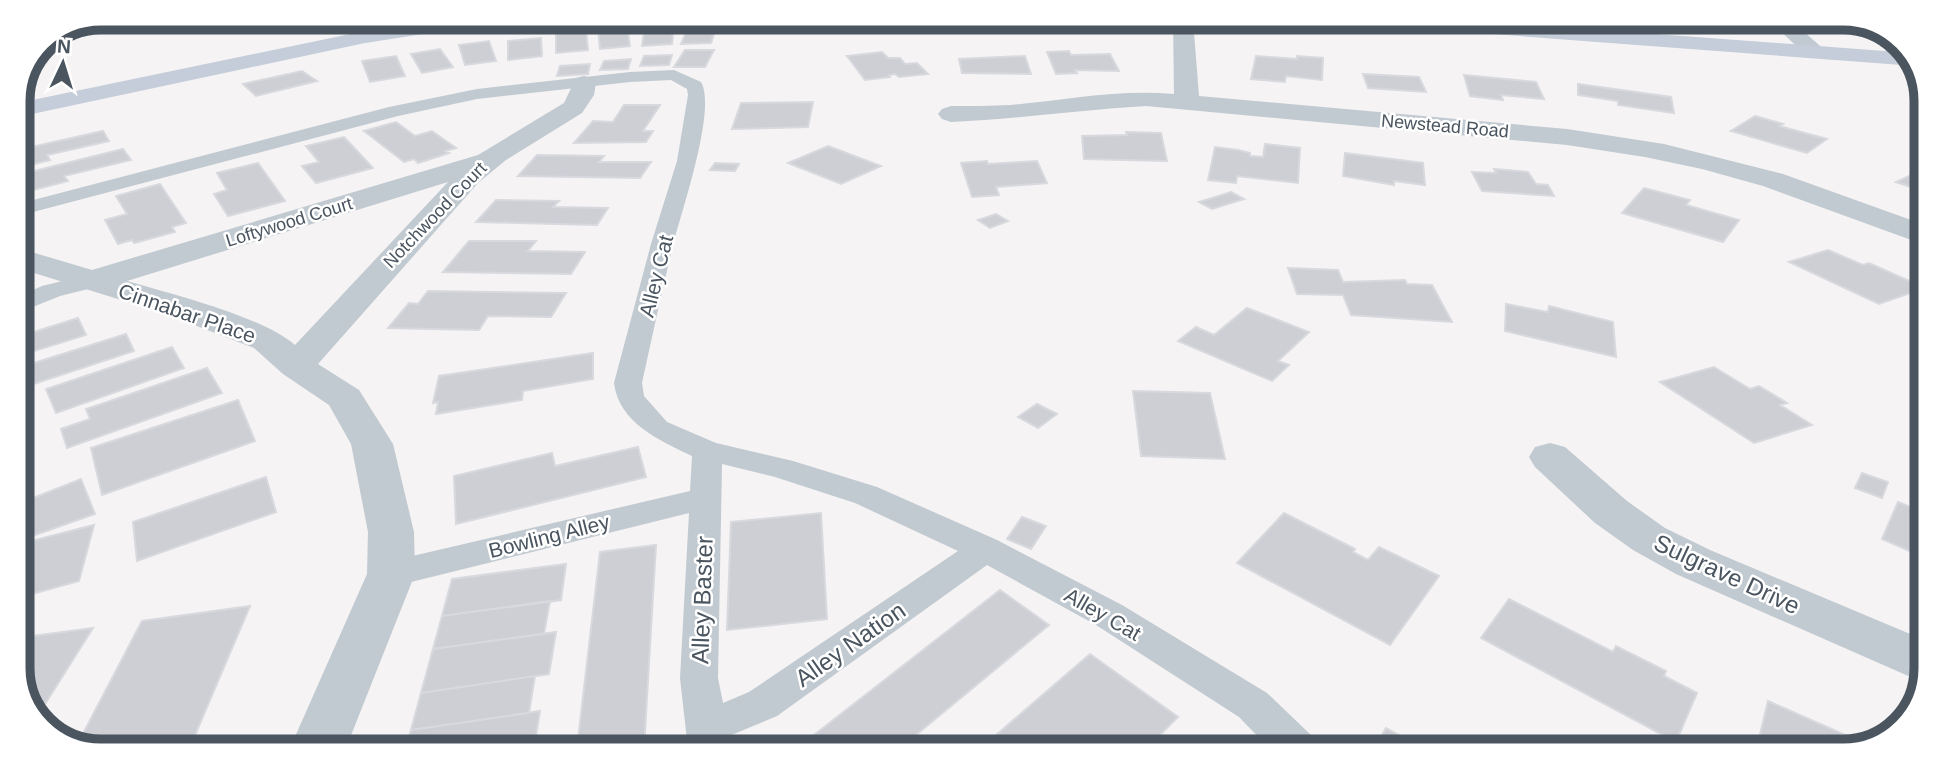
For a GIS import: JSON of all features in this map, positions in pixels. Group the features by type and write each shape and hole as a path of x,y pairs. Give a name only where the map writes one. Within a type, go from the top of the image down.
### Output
{"main road":[{"path":"30,107 365,37 413,30"},
{"path":"1517,30 1901,59"}],"street":[{"path":"1184,30 1187,103"},
{"path":"1790,30 1817,53"},
{"name":"Notchwood Court","path":"296,366 440,207 487,161 573,108 582,95 584,83"},
{"name":"Newstead Road","path":"951,114 1012,112 1124,99 1567,137 1631,146 1710,162 1781,182 1914,232"},
{"name":"Loftywood Court","path":"91,281 487,161"},
{"name":"Cinnabar Place","path":"30,262 175,306 267,340 296,366 345,398 372,444 391,532 391,574 322,739"},
{"name":"Sulgrave Drive","path":"1550,457 1611,512 1649,539 1693,562 1914,658"}],"lane":[{"name":"Alley Cat","path":"30,207 395,111 477,94 630,77 674,75 695,86 696,113 687,161 662,244 628,383 630,398 657,428 707,451 782,468 866,495 985,549 1109,615 1253,705 1287,739"},
{"path":"30,301 51,291 91,281"},
{"name":"Alley Baster","path":"707,451 699,678 709,738"},
{"name":"Bowling Alley","path":"391,574 706,498"},
{"name":"Alley Nation","path":"709,738 763,704 985,549"}],"building":[{"path":"586,30 588,50 556,53 556,33"},
{"path":"598,30 627,30 630,46 600,49"},
{"path":"644,30 673,30 672,44 642,46"},
{"path":"687,30 715,30 711,43 681,44"},
{"path":"541,38 542,56 508,60 508,41"},
{"path":"489,41 496,61 465,65 459,45"},
{"path":"440,49 453,67 422,73 411,54"},
{"path":"685,50 714,50 705,67 674,67"},
{"path":"1069,51 1071,55 1110,54 1119,71 1075,70 1077,73 1056,74 1047,52"},
{"path":"882,52 888,58 900,58 905,64 917,63 928,74 899,77 895,74 865,80 847,56"},
{"path":"672,55 669,65 640,66 644,56"},
{"path":"396,56 405,76 370,82 362,61"},
{"path":"1025,56 1031,74 962,73 959,59"},
{"path":"1256,56 1323,58 1322,80 1286,76 1285,82 1251,79"},
{"path":"631,59 628,69 600,70 604,61"},
{"path":"590,64 588,74 557,76 560,66"},
{"path":"302,71 317,81 256,96 243,84"},
{"path":"1363,74 1419,77 1426,92 1368,88"},
{"path":"1464,75 1536,82 1544,99 1501,95 1503,100 1470,96"},
{"path":"1578,84 1671,97 1674,113 1618,105 1618,101 1578,95"},
{"path":"813,102 808,127 732,129 741,103"},
{"path":"624,105 660,105 643,131 653,131 646,142 574,143 593,121 613,122"},
{"path":"1755,116 1783,124 1779,126 1827,139 1807,153 1731,131"},
{"path":"396,122 415,136 432,131 456,148 418,163 414,159 404,162 364,131"},
{"path":"103,131 109,141 47,155 50,160 30,165 30,147"},
{"path":"1126,132 1161,133 1167,161 1084,159 1082,136 1127,135"},
{"path":"344,137 373,168 316,183 302,166 319,162 306,146"},
{"path":"1265,144 1300,148 1298,183 1237,176 1236,183 1208,180 1215,147 1263,157"},
{"path":"828,146 881,166 841,184 788,163"},
{"path":"123,149 131,160 64,176 68,181 30,191 30,172"},
{"path":"1345,153 1423,163 1425,185 1394,181 1394,185 1343,176"},
{"path":"537,155 604,156 599,162 651,162 640,178 518,176"},
{"path":"987,161 988,164 1037,161 1047,183 996,187 999,195 972,197 961,163"},
{"path":"258,163 285,201 228,216 214,194 227,190 217,173"},
{"path":"715,163 739,164 735,171 710,170"},
{"path":"1494,169 1528,172 1536,184 1548,185 1554,196 1482,191 1472,172 1496,173"},
{"path":"1914,174 1914,188 1896,182"},
{"path":"160,184 186,223 172,227 175,232 134,243 132,240 118,244 105,220 127,214 116,196"},
{"path":"1644,188 1690,200 1686,205 1739,220 1723,242 1622,213"},
{"path":"1231,192 1244,199 1212,209 1199,202"},
{"path":"496,200 559,201 553,207 608,208 597,225 476,222"},
{"path":"996,214 1008,221 990,228 978,220"},
{"path":"469,241 536,241 528,251 585,252 571,274 443,272"},
{"path":"1828,250 1863,265 1869,263 1914,283 1914,292 1879,304 1789,262"},
{"path":"1288,268 1338,270 1343,282 1405,280 1407,284 1432,285 1452,322 1351,315 1343,295 1297,294"},
{"path":"428,291 566,293 551,317 488,316 479,330 388,328 409,303 418,304"},
{"path":"1506,304 1548,312 1549,306 1613,322 1616,357 1505,331"},
{"path":"1247,308 1309,332 1278,361 1289,365 1272,381 1178,341 1196,327 1214,335"},
{"path":"78,318 86,335 30,352 30,333"},
{"path":"126,334 134,351 30,385 30,364"},
{"path":"172,347 184,368 56,413 46,389"},
{"path":"593,353 593,379 523,391 522,400 436,414 438,402 433,403 439,376"},
{"path":"1714,367 1750,389 1759,386 1787,403 1780,405 1812,425 1754,443 1660,382"},
{"path":"207,368 222,393 67,448 61,429 90,419 86,409"},
{"path":"1133,391 1210,393 1225,459 1141,456"},
{"path":"238,400 255,441 102,495 91,448"},
{"path":"1037,404 1057,414 1038,428 1018,417"},
{"path":"638,447 646,477 456,524 454,476 552,453 555,466"},
{"path":"1862,473 1888,482 1882,498 1855,488"},
{"path":"266,477 276,512 137,561 133,522"},
{"path":"81,479 95,514 30,537 30,499"},
{"path":"1898,502 1914,508 1914,553 1882,539"},
{"path":"821,513 827,619 727,630 731,522"},
{"path":"1284,513 1355,549 1353,552 1368,560 1379,547 1439,576 1390,645 1237,563"},
{"path":"1022,517 1046,526 1031,549 1007,539"},
{"path":"94,525 79,581 30,595 30,541"},
{"path":"656,545 645,739 578,739 600,552"},
{"path":"566,564 561,600 442,616 452,579"},
{"path":"1000,590 1049,625 911,739 809,739"},
{"path":"1509,599 1613,652 1616,646 1666,671 1664,676 1697,693 1677,739 1670,739 1481,638"},
{"path":"550,601 544,634 433,649 442,616"},
{"path":"250,606 193,739 101,739 82,736 142,621"},
{"path":"93,628 42,709 31,682 30,636"},
{"path":"556,632 549,674 421,693 433,649"},
{"path":"1090,654 1178,717 1156,739 992,739"},
{"path":"535,676 529,713 411,730 421,693"},
{"path":"1768,701 1854,739 1853,739 1759,739"},
{"path":"540,711 535,739 408,739 411,730"},
{"path":"1386,728 1406,739 1380,739"}]}
